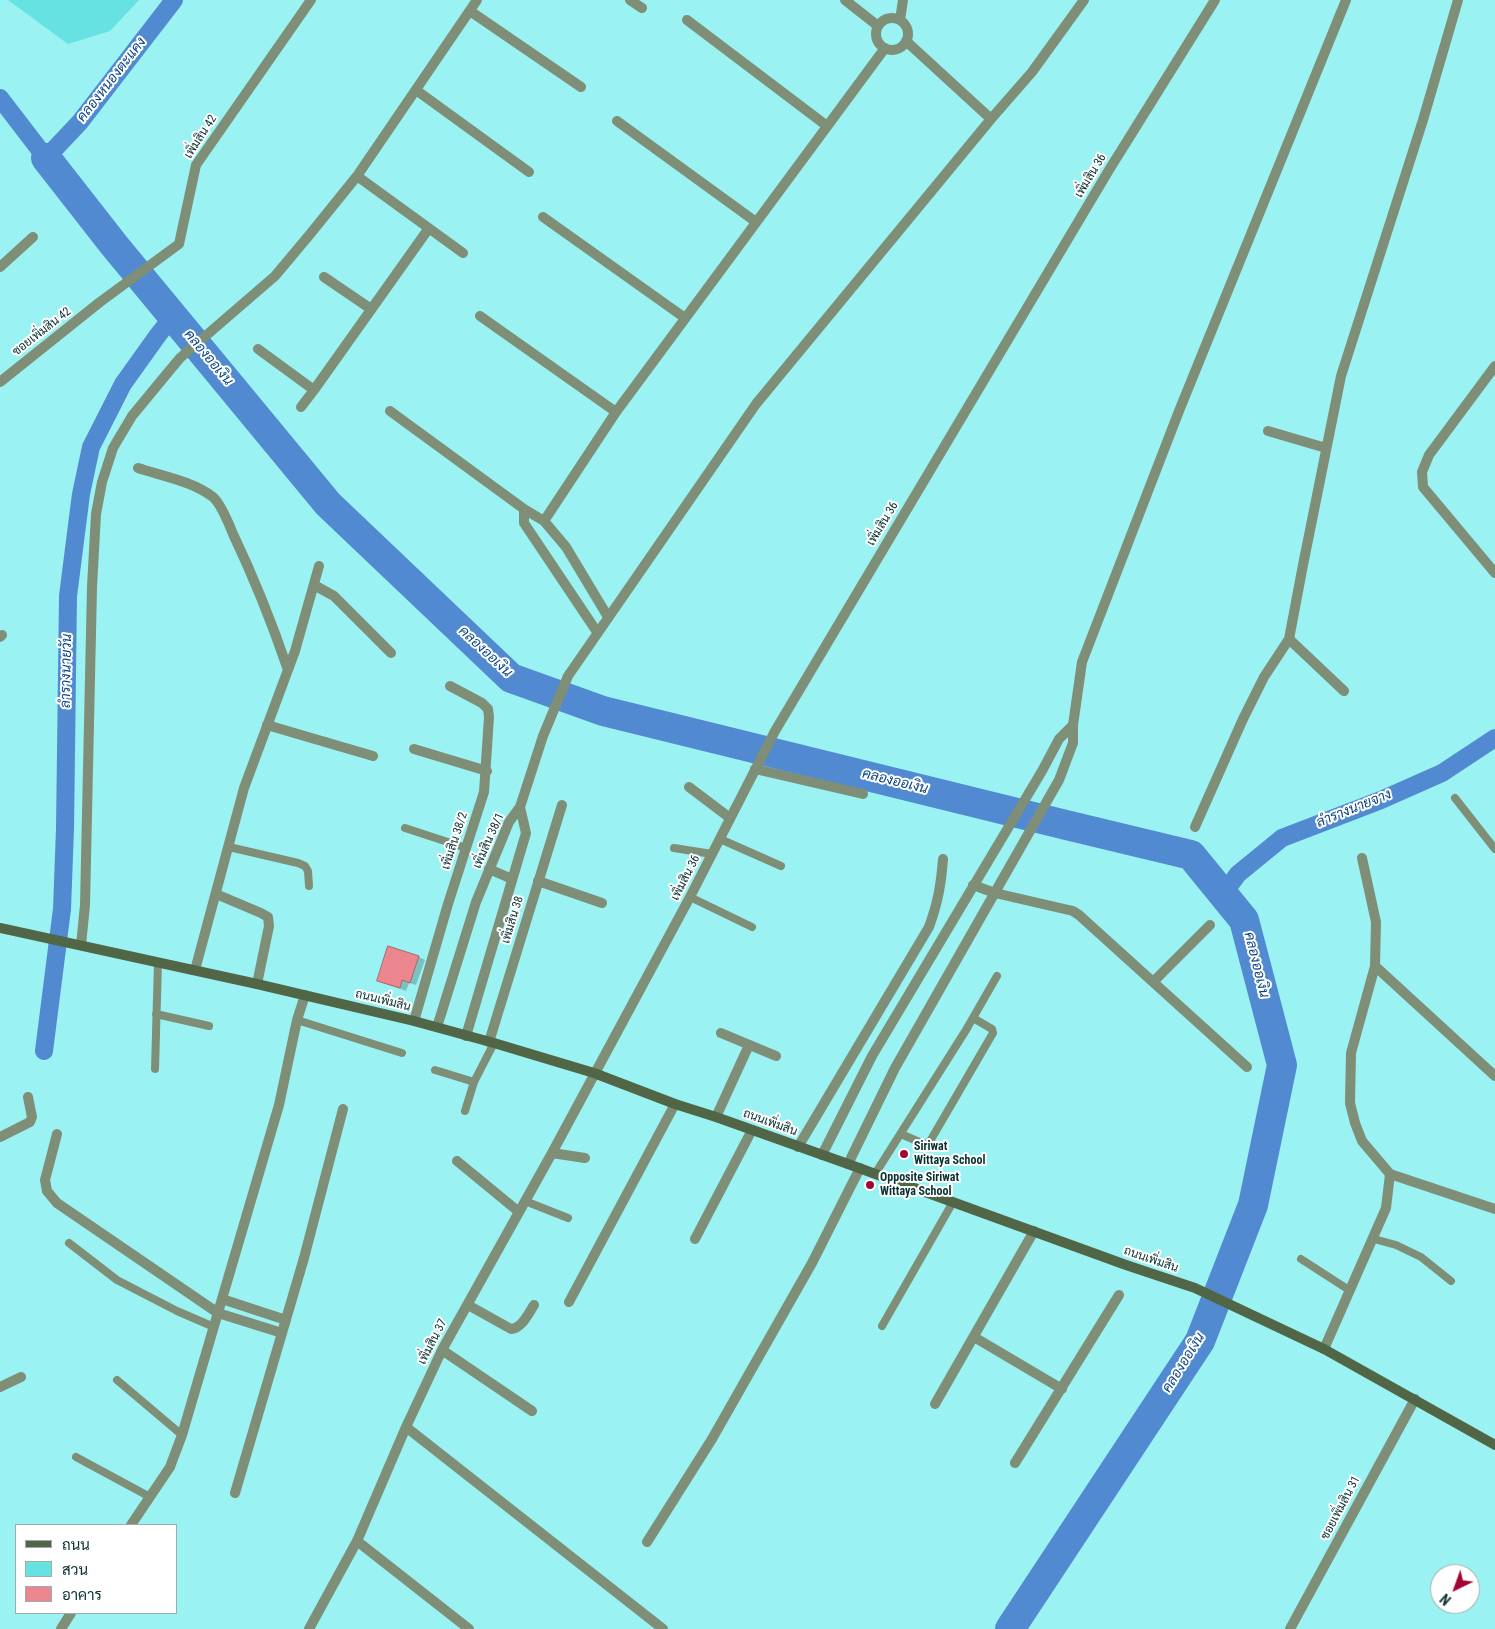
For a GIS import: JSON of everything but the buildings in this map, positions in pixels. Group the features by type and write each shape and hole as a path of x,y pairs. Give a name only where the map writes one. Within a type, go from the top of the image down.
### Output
{"street":[{"name":"เพิ่มสิน 42","path":"100,302 179,244 196,165 311,0"},
{"path":"81,945 85,904 92,587 96,514 102,482 113,448 132,416 180,358 275,276 311,233 357,176 477,0"},
{"path":"630,0 642,8"},
{"path":"845,0 878,26"},
{"path":"900,20 903,0"},
{"path":"520,808 543,736 568,676 756,404 1032,72 1084,0"},
{"name":"เพิ่มสิน 36","path":"594,1073 690,897 774,731 1113,164 1215,0"},
{"path":"848,1164 895,1068 1059,780 1073,743 1073,725 1082,662 1179,410 1346,0"},
{"path":"1195,827 1243,719 1264,677 1289,639 1341,376 1423,120 1458,0"},
{"path":"470,11 581,87"},
{"path":"888,18 900,20 908,29 908,35 903,46 897,49 885,48 877,38 878,26 888,18"},
{"path":"687,20 827,126"},
{"path":"906,41 991,119"},
{"path":"544,521 616,412 885,48"},
{"path":"416,90 529,172"},
{"path":"617,121 756,222"},
{"path":"357,176 463,253"},
{"path":"543,217 685,318"},
{"path":"301,407 429,228"},
{"path":"0,267 34,237"},
{"path":"324,277 371,310"},
{"name":"ซอยเพิ่มสิน 42","path":"0,382 100,302"},
{"path":"480,316 616,412"},
{"path":"258,349 314,390"},
{"path":"1495,366 1429,455 1422,472 1424,487 1495,573"},
{"path":"390,411 524,509 544,521 566,547 608,617"},
{"path":"1268,431 1326,448"},
{"path":"138,468 194,486 214,498 225,516 249,568 273,625 288,670"},
{"path":"524,509 524,523 597,632"},
{"path":"196,970 244,788 288,670 319,566"},
{"path":"314,585 334,596 391,653"},
{"path":"1289,639 1344,690"},
{"name":"เพิ่มสิน 38/2","path":"414,1021 448,904 484,792 490,717 488,709 482,703 450,686"},
{"path":"267,725 373,756"},
{"path":"822,1155 872,1056 1059,739 1073,725"},
{"path":"414,749 486,772"},
{"path":"756,767 863,794"},
{"path":"689,787 730,818"},
{"name":"เพิ่มสิน 38","path":"491,1042 562,805"},
{"name":"เพิ่มสิน 38/1","path":"437,1027 476,902 509,822 520,808"},
{"name":"เพิ่มสิน 38/1","path":"466,1036 526,833 520,808"},
{"path":"1362,858 1376,922 1375,966 1351,1053 1350,1103 1355,1123 1362,1141 1390,1174 1495,1209"},
{"path":"798,1147 930,927 941,889 944,859"},
{"path":"489,870 512,879"},
{"path":"538,881 602,903"},
{"path":"973,885 995,894 1073,911 1246,1067"},
{"path":"216,894 261,912 268,917 269,926 257,984"},
{"path":"1153,982 1210,925"},
{"name":"ถนนเพิ่มสิน","path":"0,928 196,970 414,1021 594,1073 674,1104 716,1117 1126,1265 1195,1288 1324,1349 1495,1445"},
{"path":"1375,966 1494,1073"},
{"path":"132,1524 170,1467 182,1435 279,1106 297,1020 305,995"},
{"path":"721,1033 776,1056"},
{"path":"716,1117 749,1045"},
{"name":"เพิ่มสิน 37","path":"309,1629 357,1541 406,1427 442,1350 552,1153 594,1073"},
{"path":"0,1137 30,1122 32,1117 28,1097"},
{"path":"569,1302 674,1104"},
{"path":"235,1493 304,1258 343,1109"},
{"path":"695,1239 752,1130"},
{"path":"57,1134 45,1180 47,1192 57,1203 218,1313 282,1333"},
{"path":"552,1153 585,1158"},
{"path":"457,1161 519,1212"},
{"path":"647,1542 712,1439 807,1272 860,1168"},
{"path":"1324,1349 1386,1208 1390,1174"},
{"path":"935,1404 1034,1231"},
{"path":"1015,1463 1119,1295"},
{"path":"222,1299 286,1320"},
{"path":"468,1305 511,1329 516,1329 534,1305"},
{"path":"974,1337 1062,1389"},
{"path":"442,1350 532,1411"},
{"path":"0,1387 21,1377"},
{"name":"ซอยเพิ่มสิน 31","path":"1290,1629 1415,1400"},
{"path":"406,1427 663,1629"},
{"path":"357,1541 469,1629"},
{"path":"61,1629 70,1614"}],"lane":[{"path":"1455,798 1495,849"},
{"path":"405,828 466,848"},
{"path":"720,839 781,866"},
{"path":"229,847 306,866 309,886"},
{"path":"674,848 712,854"},
{"path":"690,897 752,927"},
{"path":"154,1069 158,962"},
{"path":"875,1174 973,1018 997,976"},
{"path":"156,1014 209,1026"},
{"path":"901,1134 924,1144 929,1144 993,1033 992,1029 973,1018"},
{"path":"297,1020 402,1053"},
{"path":"465,1111 474,1082 491,1042"},
{"path":"435,1070 474,1082"},
{"path":"525,1201 568,1218"},
{"path":"882,1326 954,1202"},
{"path":"1374,1239 1396,1245 1420,1257 1451,1281"},
{"path":"69,1243 117,1280 177,1311 214,1327"},
{"path":"1301,1259 1350,1290"},
{"path":"118,1380 182,1435"},
{"path":"76,1457 150,1496"}],"green space":[{"path":"8,0 139,0 110,31 68,44"}],"waterway":[{"name":"คลองหนองตะแคง","path":"0,98 46,158 80,122 174,0"},
{"name":"คลองออเงิน","path":"46,158 114,245 328,504 511,678 603,711 1191,855 1244,920 1282,1065 1253,1205 1200,1341 1010,1629"},
{"name":"ลำรางนายวัน","path":"44,1051 62,909 68,596 81,494 91,447 123,384 173,316"},
{"name":"ลำรางนายจาง","path":"1223,894 1238,874 1282,838 1381,800 1442,773 1495,738"}],"place":[{"name":"Siriwat Wittaya School","path":"904,1154"},
{"name":"Opposite Siriwat Wittaya School","path":"870,1185"}]}
